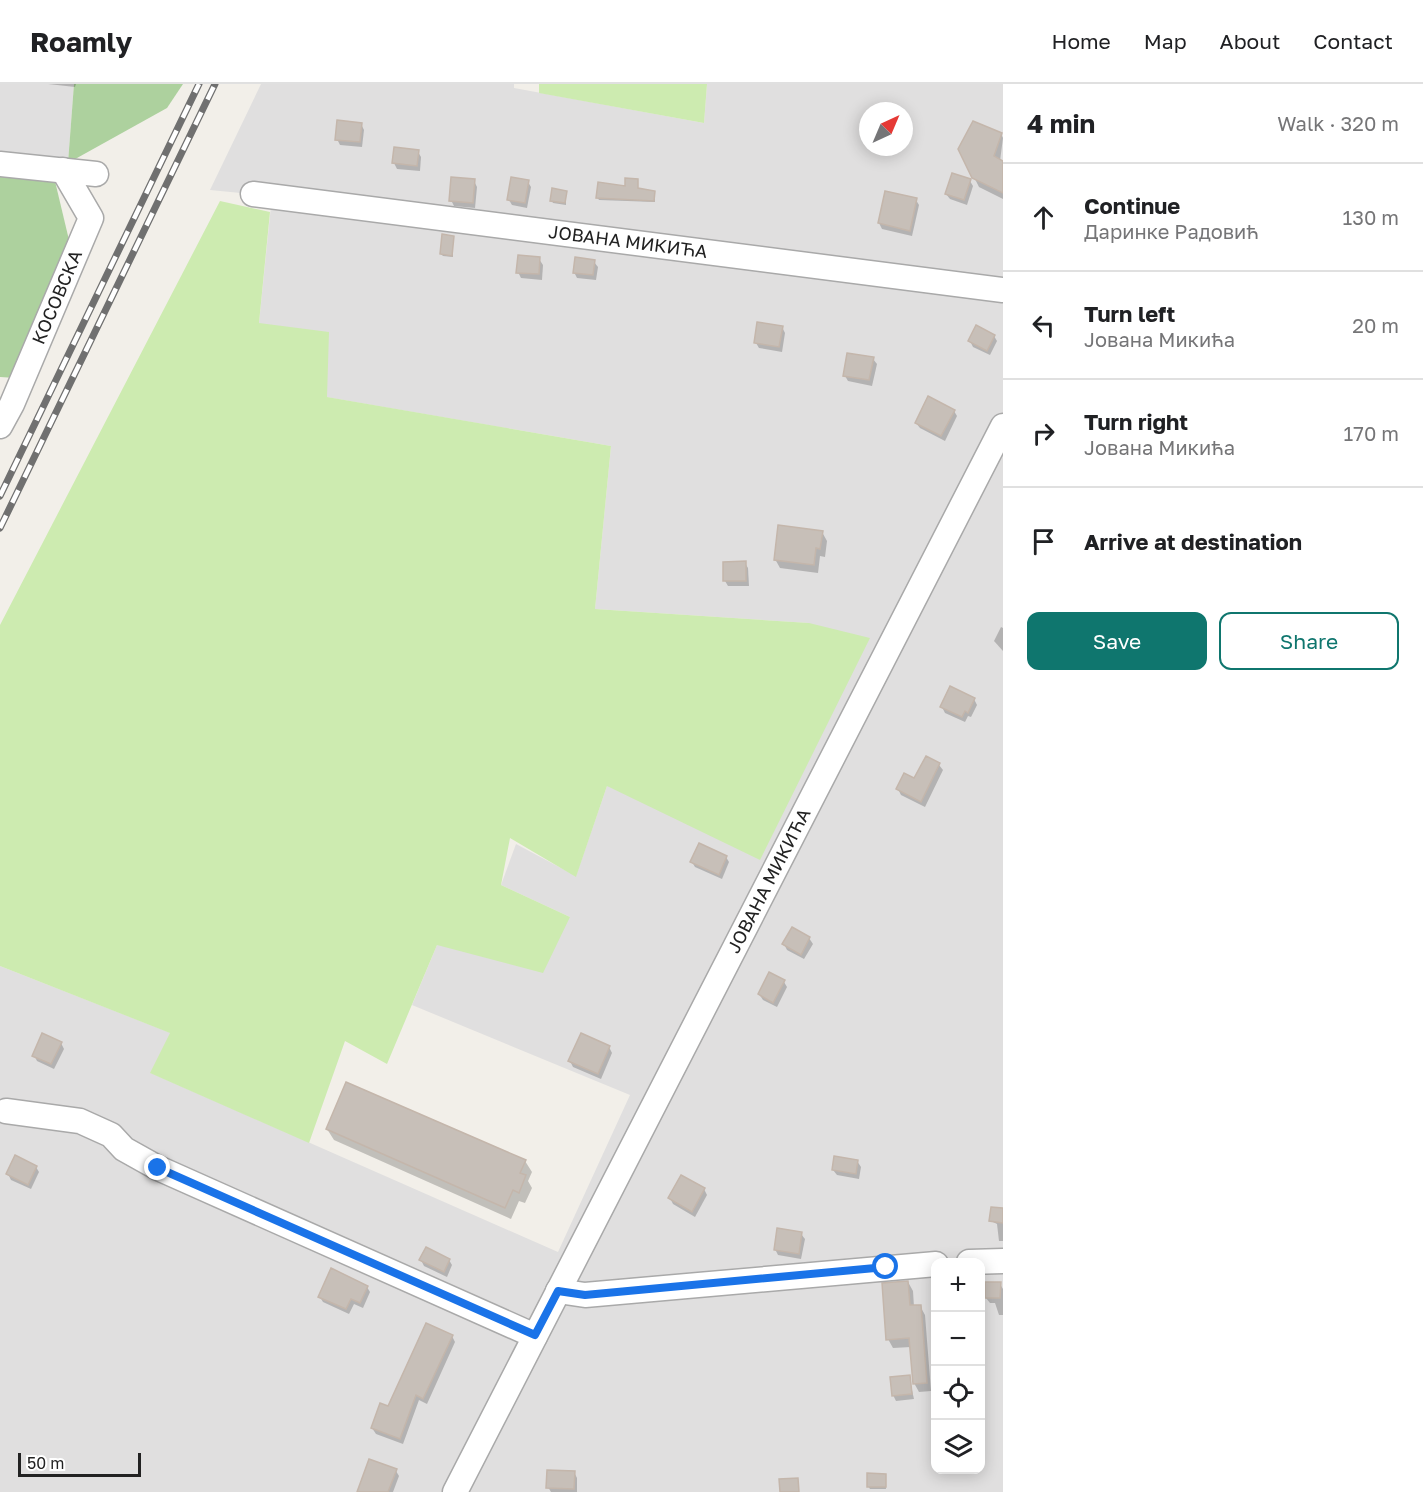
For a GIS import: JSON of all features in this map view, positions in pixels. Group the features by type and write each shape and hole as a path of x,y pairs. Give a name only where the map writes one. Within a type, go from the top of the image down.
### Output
{"street":[{"path":"0,164 96,174"},
{"name":"КОСОВСКА","path":"0,426 12,404 91,218 63,170"},
{"name":"ЈОВАНА МИКИЋА","path":"253,194 1003,290"},
{"name":"ЈОВАНА МИКИЋА","path":"455,1492 993,462 1003,426"},
{"path":"6,1111 80,1121 111,1135 124,1149 158,1168 535,1335"},
{"path":"985,1262 1003,1261"},
{"path":"558,1291 585,1295 931,1264"}],"shaded area":[{"path":"0,84 74,84 68,163 0,156"},
{"path":"261,84 514,84 514,88 704,123 707,84 1003,84 1003,1492 0,1492 0,966 171,1033 151,1073 558,1252 630,1095 412,1005 437,945 570,917 501,885 516,844 576,876 607,786 809,623 595,609 611,446 326,397 259,323 272,196 210,190"}],"green space":[{"path":"74,84 183,84 167,108 68,163"},
{"path":"539,84 707,84 704,123 539,93"},
{"path":"0,172 54,177 69,240 32,379 0,377"},
{"path":"220,201 270,212 259,323 329,332 327,397 611,446 595,609 809,623 870,638 760,860 607,786 576,877 510,838 501,885 570,917 543,973 437,945 387,1064 345,1041 309,1143 150,1073 170,1033 0,966 0,625"}],"building":[{"path":"337,120 362,123 360,142 335,140"},
{"path":"973,121 1002,133 994,156 1003,161 1003,193 972,178 958,149"},
{"path":"394,147 419,150 417,166 392,163"},
{"path":"952,173 971,179 964,200 945,194"},
{"path":"451,177 475,179 473,203 449,201"},
{"path":"511,177 529,180 525,203 507,200"},
{"path":"625,178 638,179 638,188 655,191 654,201 596,198 598,182 625,186"},
{"path":"552,188 567,191 565,203 550,201"},
{"path":"885,191 917,198 910,231 878,223"},
{"path":"442,234 454,236 452,256 440,254"},
{"path":"518,255 540,257 539,274 516,273"},
{"path":"575,257 595,260 593,275 573,273"},
{"path":"757,322 783,326 779,347 754,343"},
{"path":"976,325 995,335 987,351 968,341"},
{"path":"847,353 874,357 869,380 843,376"},
{"path":"928,396 955,410 941,436 915,423"},
{"path":"778,525 823,531 820,549 816,548 814,565 774,560"},
{"path":"746,561 746,581 723,581 723,562"},
{"path":"950,686 975,698 968,713 965,711 962,717 940,707"},
{"path":"926,756 940,763 921,802 896,789 904,773 914,778"},
{"path":"699,843 727,856 719,875 690,862"},
{"path":"792,927 810,937 801,955 782,944"},
{"path":"769,972 785,980 773,1003 758,994"},
{"path":"42,1033 62,1042 51,1064 32,1056"},
{"path":"581,1033 610,1046 598,1074 568,1061"},
{"path":"346,1082 526,1160 520,1173 526,1175 519,1193 513,1190 505,1208 326,1129"},
{"path":"15,1155 37,1166 28,1185 6,1174"},
{"path":"834,1156 858,1160 856,1174 832,1170"},
{"path":"681,1175 705,1188 692,1212 668,1198"},
{"path":"991,1207 1003,1208 1003,1223 989,1221"},
{"path":"777,1228 802,1232 799,1254 774,1250"},
{"path":"426,1247 450,1259 444,1272 419,1260"},
{"path":"331,1268 368,1286 360,1303 351,1299 346,1309 318,1297"},
{"path":"908,1281 910,1305 921,1305 927,1383 913,1384 909,1338 886,1340 882,1283"},
{"path":"985,1282 1001,1282 1000,1298 985,1298"},
{"path":"426,1323 453,1335 423,1399 416,1395 400,1439 371,1428 380,1403 388,1406"},
{"path":"910,1375 912,1394 892,1396 890,1377"},
{"path":"369,1459 397,1469 388,1492 357,1492"},
{"path":"547,1470 575,1471 574,1489 546,1488"},
{"path":"867,1473 886,1474 886,1487 867,1487"},
{"path":"798,1478 799,1492 780,1492 779,1479"}],"railway":[{"path":"0,496 199,84"},
{"path":"0,528 215,84"}],"route":[{"path":"158,1168 535,1335 558,1291 585,1295 886,1267"}]}
